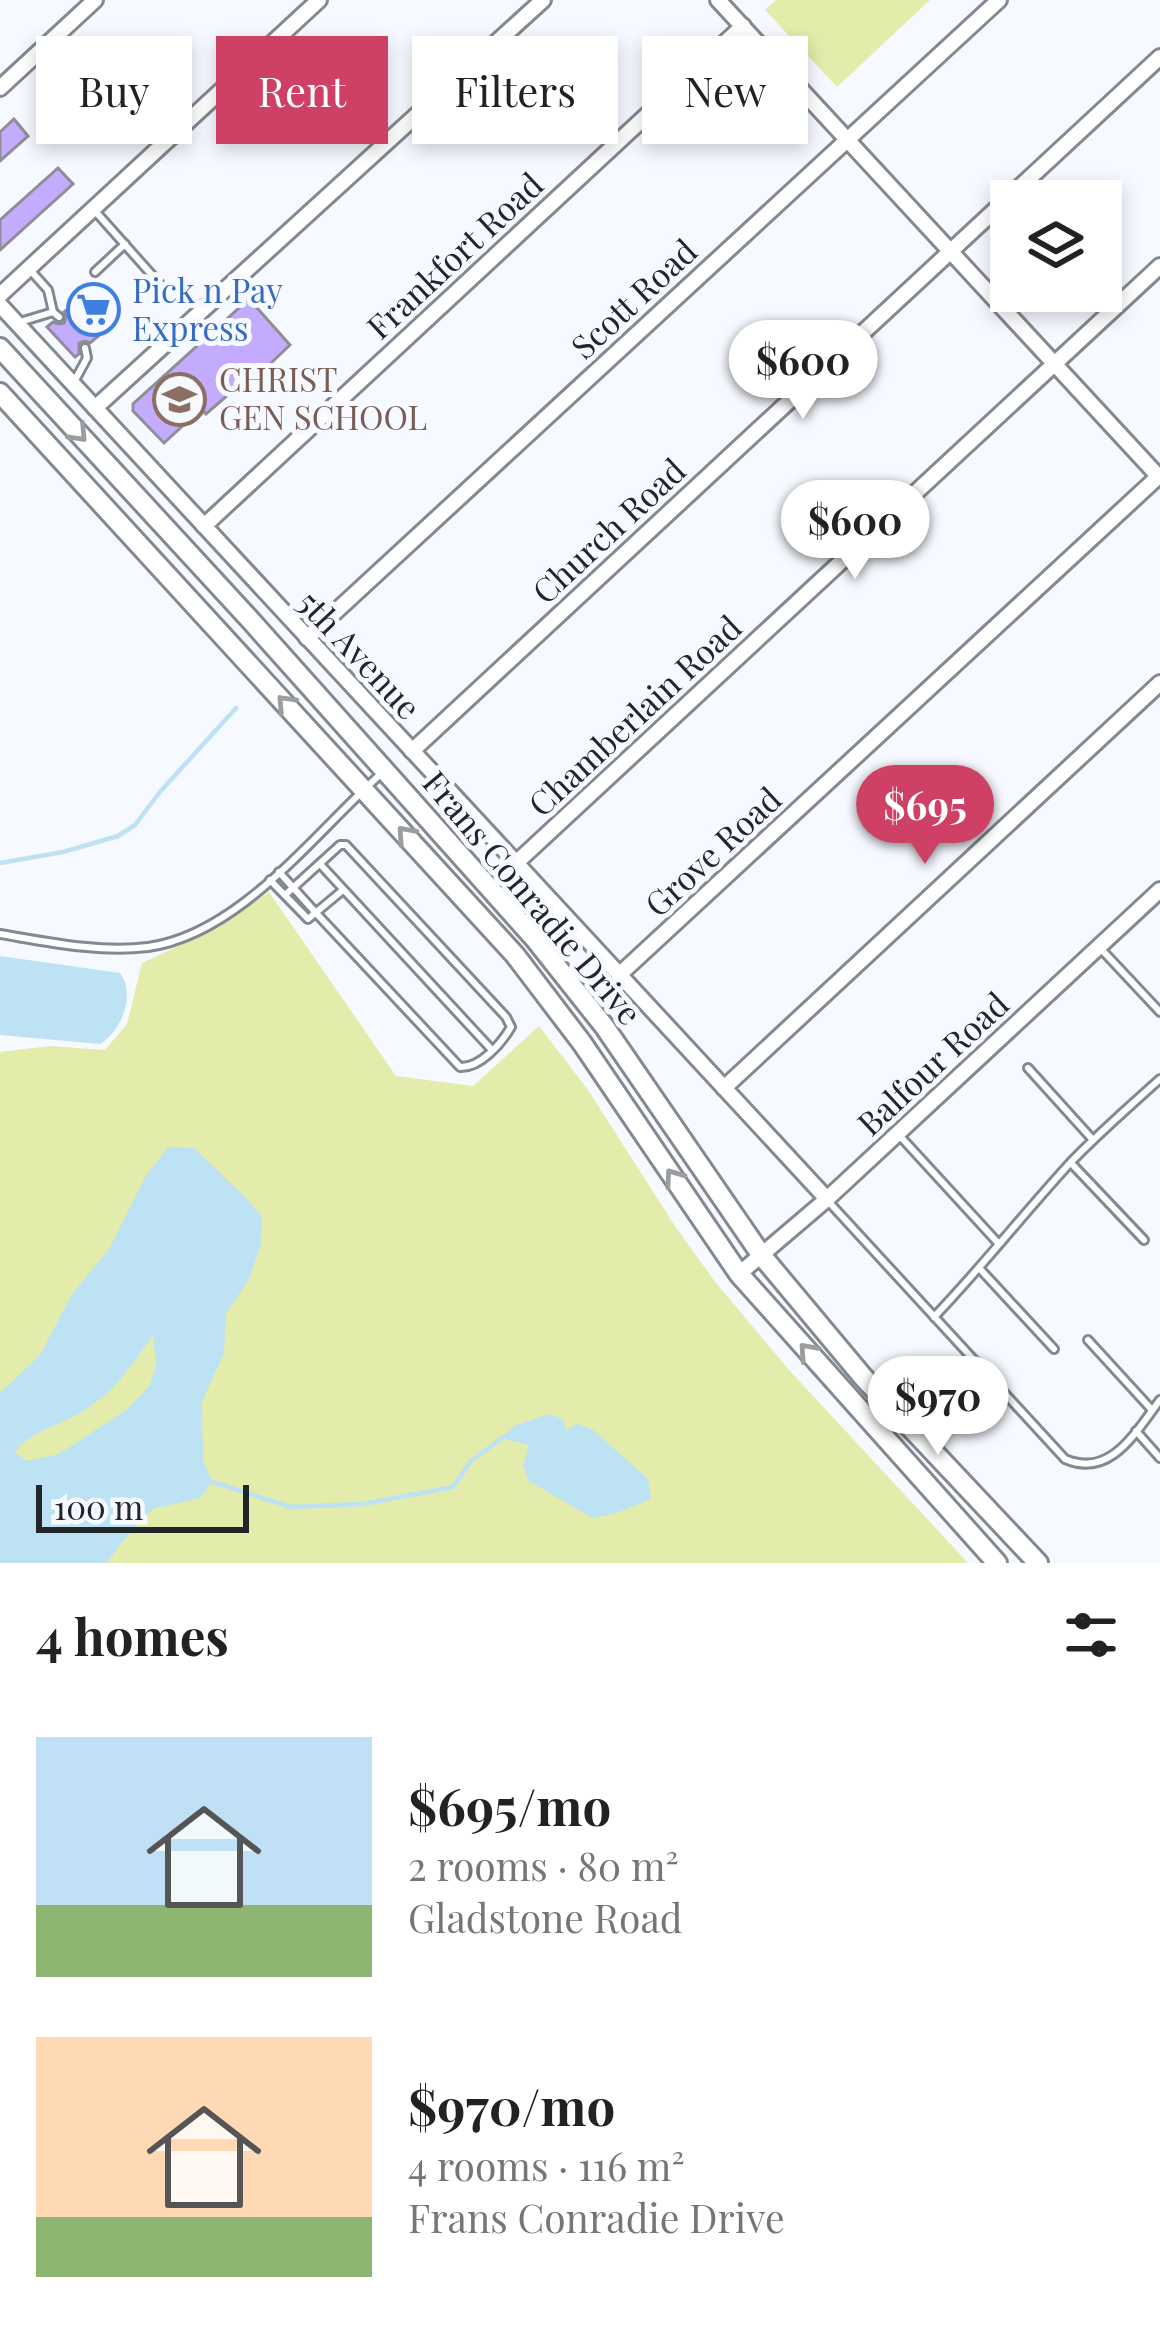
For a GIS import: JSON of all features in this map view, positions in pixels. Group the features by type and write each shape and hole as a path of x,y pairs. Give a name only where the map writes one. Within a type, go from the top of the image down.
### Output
{"main road":[{"name":"Frans Conradie Drive","path":"0,348 535,939 604,1026 762,1256 863,1377 1038,1563"},
{"name":"Frans Conradie Drive","path":"0,393 529,973 740,1274 997,1563"}],"street":[{"path":"0,88 95,0"},
{"path":"0,295 319,0"},
{"path":"95,408 543,0"},
{"path":"718,0 1160,476"},
{"name":"Scott Road","path":"307,638 999,0"},
{"name":"Frankfort Road","path":"204,526 743,26"},
{"name":"Church Road","path":"412,751 1160,58"},
{"name":"Chamberlain Road","path":"516,863 1160,266"},
{"name":"5th Avenue","path":"0,305 826,1199"},
{"name":"Grove Road","path":"620,975 1160,476"},
{"path":"724,1088 1160,683"},
{"name":"Balfour Road","path":"740,1274 1160,890"}],"lane":[{"path":"93,208 160,284"},
{"path":"95,272 125,244"},
{"path":"16,323 56,315 48,290 28,268"},
{"path":"73,384 87,358 85,347"},
{"path":"0,934 105,949 150,946 182,937 214,922 271,880 384,771"},
{"path":"279,872 293,887 316,913 460,1067 469,1067 508,1034 509,1021 346,845 340,845 293,887 285,896"},
{"path":"320,864 492,1050"},
{"path":"271,880 308,919 343,890"},
{"path":"1099,946 1160,1012"},
{"path":"1028,1067 1093,1140"},
{"path":"934,1317 1071,1163 1160,1078"},
{"path":"898,1133 998,1243"},
{"path":"1071,1163 1144,1240"},
{"path":"826,1199 1065,1459 1080,1466 1105,1460 1121,1448 1160,1400"},
{"path":"980,1269 1054,1349"},
{"path":"1088,1340 1152,1410"},
{"path":"1136,1431 1160,1458"}],"green space":[{"path":"776,0 930,0 837,87 808,56 808,36 789,36 765,10"},
{"path":"269,892 396,1076 473,1086 539,1026 588,1090 716,1283 789,1370 968,1563 0,1563 0,1052 50,1046 105,1050 127,1024 142,963 216,928"}],"water":[{"path":"0,956 120,973 127,1001 120,1021 100,1044 0,1035"},
{"path":"168,1147 194,1148 262,1217 261,1244 249,1279 226,1314 224,1353 202,1402 203,1460 212,1482 200,1498 153,1509 107,1563 0,1563 0,1393 40,1355 72,1294 109,1249 145,1177","holes":["153,1335 156,1366 150,1385 129,1408 59,1454 27,1461 15,1452 30,1438 109,1392"]},
{"path":"549,1414 563,1419 566,1430 577,1424 592,1429 648,1479 651,1499 593,1518 529,1481 523,1466 529,1445 502,1438 514,1426"}],"building":[{"path":"14,119 28,136 0,161 0,132"},
{"path":"58,168 73,184 0,250 0,220"},
{"path":"249,299 290,345 248,385 244,381 206,414 201,409 164,443 133,411 133,404"},
{"path":"76,302 103,332 90,343 79,343 75,357 47,327 64,323 64,312"}],"waterway":[{"path":"0,863 63,852 118,836 135,825 236,708"},
{"path":"212,1482 291,1507 363,1504 453,1487 471,1461 502,1438"}],"place":[{"name":"Pick n Pay Express","path":"93,310"},
{"name":"CHRIST GEN SCHOOL","path":"180,399"}]}
